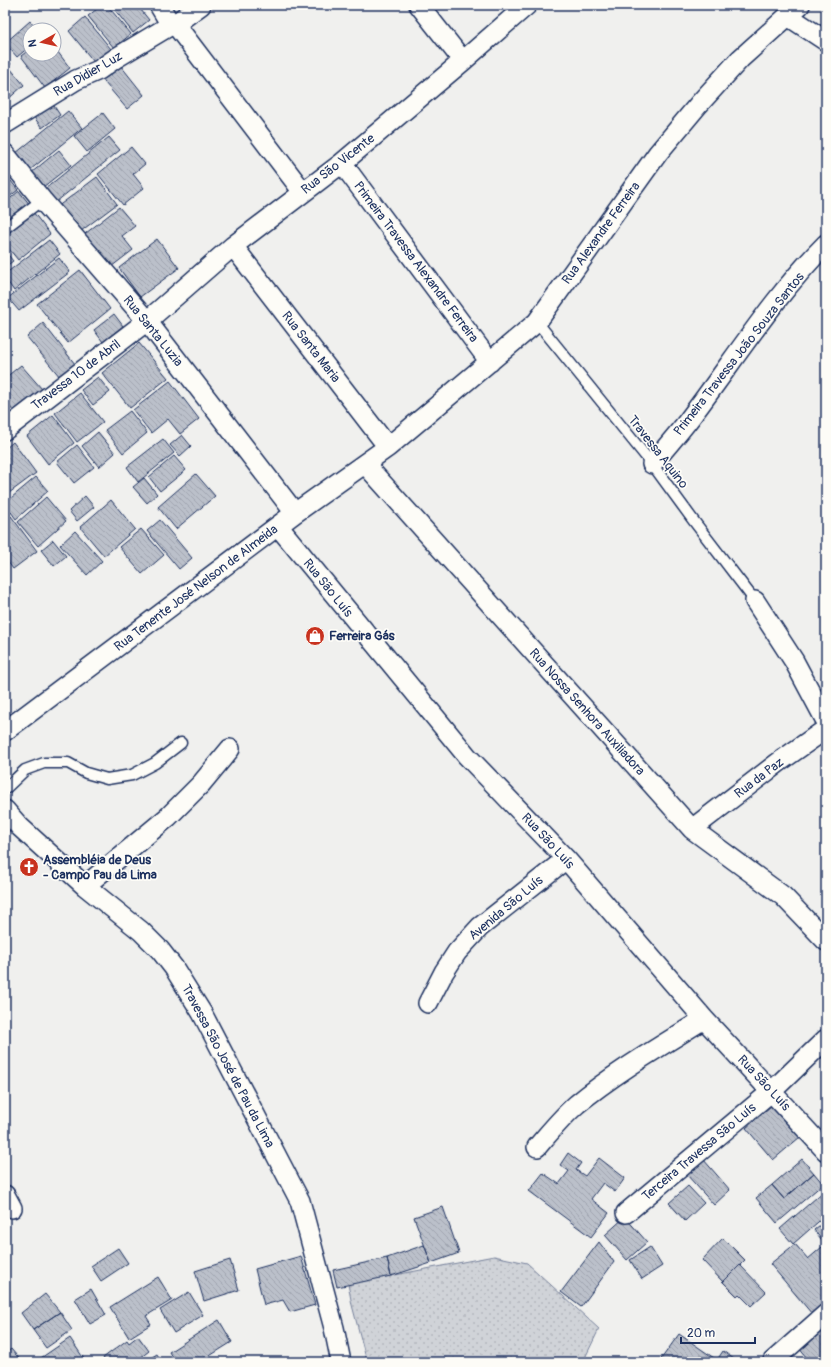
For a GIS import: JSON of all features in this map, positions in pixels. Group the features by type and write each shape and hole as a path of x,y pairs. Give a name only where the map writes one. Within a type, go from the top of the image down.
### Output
{"street":[{"path":"159,5 304,192"},
{"name":"Rua Didier Luz","path":"5,124 76,80 99,70 201,5"},
{"path":"419,5 464,62"},
{"name":"Rua São Vicente","path":"147,321 233,246 342,163 464,62 527,5"},
{"path":"795,8 826,41"},
{"name":"Rua Alexandre Ferreira","path":"388,447 537,322 658,153 699,104 740,59 795,8"},
{"name":"Rua Santa Luzia","path":"5,154 42,200 147,321 295,513"},
{"name":"Primeira Travessa Alexandre Ferreira","path":"342,163 490,362"},
{"name":"Primeira Travessa João Souza Santos","path":"652,464 686,424 746,340 780,297 826,244"},
{"name":"Rua Santa Maria","path":"233,246 388,447"},
{"name":"Travessa 10 de Abril","path":"5,430 147,321"},
{"name":"Rua Tenente José Nelson de Almeida","path":"5,731 295,513 388,447"},
{"name":"Rua Nossa Senhora Auxiliadora","path":"365,464 692,829 782,896 826,941"},
{"name":"Rua São Luís","path":"278,526 466,756 566,859 704,1019 826,1151"},
{"path":"755,601 794,661 826,721"},
{"name":"Rua da Paz","path":"692,829 779,762 826,729"},
{"path":"84,886 168,817 201,784 230,749"},
{"name":"Travessa São José de Pau da Lima","path":"5,810 20,827 84,886 141,931 160,950 174,968 202,1013 300,1202 334,1328 341,1362"},
{"name":"Avenida São Luís","path":"428,1003 444,972 457,952 480,927 566,859"},
{"path":"537,1147 576,1105 650,1052 704,1019"},
{"name":"Terceira Travessa São Luís","path":"626,1214 772,1091 826,1039"},
{"path":"773,1361 826,1314"}],"lane":[{"path":"5,228 42,200"},
{"name":"Travessa Aquino","path":"537,322 652,464 755,601"},
{"path":"5,789 25,770 44,763 68,763 86,773 107,779 132,775 155,763 181,743"}],"shaded area":[{"path":"494,1256 527,1263 599,1329 583,1362 367,1362 348,1284"}],"building":[{"path":"102,5 107,5 131,34 114,48 88,16"},
{"path":"111,5 137,5 149,20 133,33"},
{"path":"85,17 115,54 98,67 69,31"},
{"path":"22,28 22,53 17,57 5,43"},
{"path":"5,57 11,64 5,69"},
{"path":"62,58 70,68 45,88 26,62 62,62"},
{"path":"117,61 144,95 127,109 99,76"},
{"path":"10,68 24,85 5,102 5,72"},
{"path":"50,100 60,115 42,128 31,113"},
{"path":"68,111 82,128 30,170 16,153"},
{"path":"103,113 115,129 87,152 74,136"},
{"path":"109,137 120,150 56,202 45,189"},
{"path":"131,147 145,164 133,174 144,188 123,205 98,174"},
{"path":"59,150 71,165 43,187 31,173"},
{"path":"7,176 18,190 5,200 5,178"},
{"path":"97,177 117,204 77,234 57,207"},
{"path":"19,191 30,205 5,225 5,203"},
{"path":"119,207 135,226 122,236 133,250 107,270 81,237"},
{"path":"33,212 50,234 18,260 5,244 5,233"},
{"path":"157,239 179,268 140,297 119,268"},
{"path":"49,240 60,254 14,291 5,278 5,274"},
{"path":"5,251 13,261 5,267"},
{"path":"59,258 70,272 19,311 8,298"},
{"path":"80,270 110,309 68,343 37,304"},
{"path":"114,314 123,326 103,342 94,330"},
{"path":"43,323 75,364 60,377 27,337"},
{"path":"139,343 168,378 130,408 102,373"},
{"path":"21,365 42,389 14,412 5,401 5,378"},
{"path":"98,377 110,392 93,405 81,390"},
{"path":"170,381 199,419 180,434 168,419 151,433 133,410"},
{"path":"80,393 103,422 77,442 55,413"},
{"path":"5,407 12,415 5,420"},
{"path":"130,411 147,433 123,453 105,430"},
{"path":"53,415 74,443 48,464 27,436"},
{"path":"98,432 115,453 99,467 82,446"},
{"path":"182,435 191,446 180,456 170,445"},
{"path":"163,439 174,453 138,482 127,467"},
{"path":"13,442 36,473 5,496 5,449"},
{"path":"77,445 94,467 74,483 57,462"},
{"path":"174,456 186,470 160,491 149,477"},
{"path":"196,474 215,496 176,529 158,507"},
{"path":"36,477 48,491 16,519 11,512 5,518 5,503"},
{"path":"144,478 157,494 147,503 133,487"},
{"path":"85,496 94,507 77,521 69,511"},
{"path":"46,497 66,521 38,546 18,522"},
{"path":"111,500 135,529 104,556 80,527"},
{"path":"11,516 37,551 13,569 5,558 5,521"},
{"path":"160,520 192,558 179,569 147,531"},
{"path":"141,529 164,555 142,574 119,547"},
{"path":"75,531 102,561 87,575 60,545"},
{"path":"53,540 66,556 54,566 41,550"},
{"path":"772,1105 800,1137 773,1160 746,1128"},
{"path":"568,1153 581,1163 576,1170 585,1176 599,1158 625,1178 615,1192 603,1183 591,1199 609,1213 591,1237 529,1191 543,1173 559,1184 569,1171 560,1165"},
{"path":"703,1159 730,1190 714,1205 686,1174"},
{"path":"802,1159 814,1173 784,1199 772,1185"},
{"path":"814,1173 823,1184 777,1223 756,1198 772,1185 784,1199"},
{"path":"688,1186 704,1203 685,1221 669,1203"},
{"path":"824,1191 826,1194 826,1215 793,1244 780,1229"},
{"path":"443,1207 459,1253 431,1263 414,1217"},
{"path":"625,1217 647,1242 627,1260 605,1235"},
{"path":"826,1220 826,1243 825,1244 814,1230"},
{"path":"723,1238 745,1260 723,1282 702,1260"},
{"path":"599,1242 614,1262 581,1307 561,1292"},
{"path":"795,1244 808,1259 822,1247 826,1252 826,1302 812,1314 770,1264"},
{"path":"424,1245 431,1263 391,1276 387,1258"},
{"path":"650,1247 662,1266 642,1279 630,1260"},
{"path":"118,1248 128,1263 101,1281 91,1266"},
{"path":"301,1256 315,1305 290,1312 283,1300 264,1305 255,1269"},
{"path":"387,1258 391,1276 337,1287 333,1270"},
{"path":"230,1260 239,1290 204,1301 195,1271"},
{"path":"740,1265 766,1292 751,1306 739,1294 737,1296 723,1282"},
{"path":"158,1277 172,1300 146,1316 151,1324 129,1338 110,1307"},
{"path":"91,1289 106,1315 90,1324 75,1299"},
{"path":"189,1292 203,1315 174,1333 160,1310"},
{"path":"45,1294 60,1312 33,1330 21,1313"},
{"path":"60,1312 72,1330 46,1348 33,1330"},
{"path":"219,1320 232,1342 200,1362 175,1362 169,1352"},
{"path":"826,1326 826,1362 810,1362 799,1348"},
{"path":"679,1334 717,1360 723,1351 738,1362 659,1362"},
{"path":"138,1336 149,1351 135,1362 106,1362 103,1358 127,1340 129,1343"},
{"path":"70,1338 86,1362 35,1362"},
{"path":"11,1349 22,1362 5,1362 5,1354"},
{"path":"157,1354 162,1362 144,1362"}],"place":[{"name":"Ferreira Gás","path":"315,636"},
{"name":"Assembléia de Deus - Campo Pau da Lima","path":"29,867"}]}
